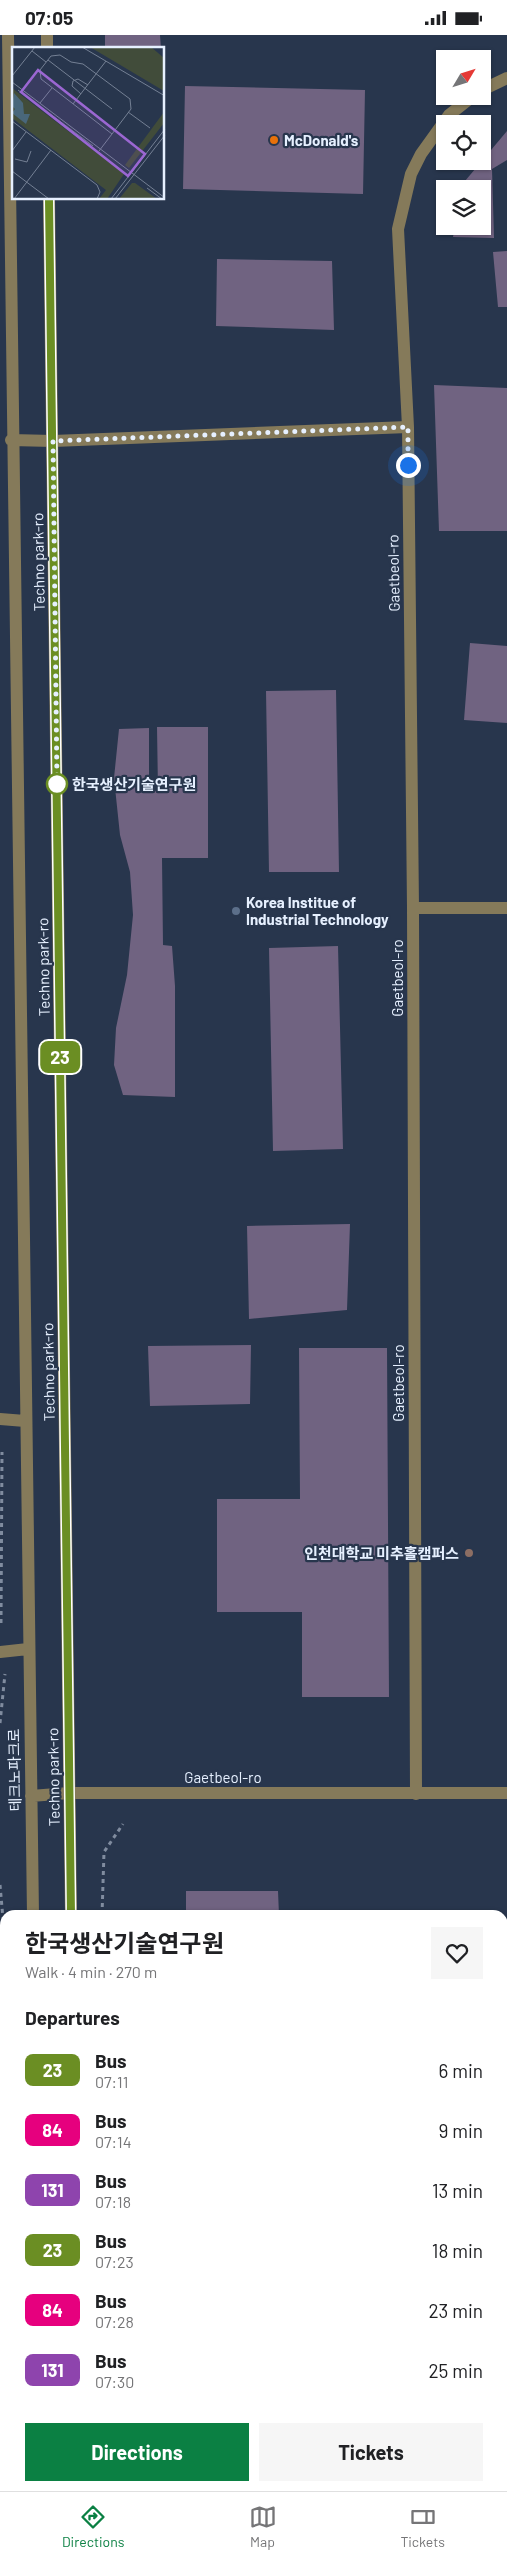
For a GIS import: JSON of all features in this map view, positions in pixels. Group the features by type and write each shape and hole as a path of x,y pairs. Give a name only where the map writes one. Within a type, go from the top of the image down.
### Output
{"main road":[{"path":"35,2491 40,2491"}],"street":[{"name":"테크노파크로","path":"8,35 11,440 33,1910"},
{"path":"491,85 507,77"},
{"name":"Gaetbeol-ro","path":"416,1794 408,427 398,229 411,175 421,154 449,115 462,105"},
{"name":"Techno park-ro","path":"49,200 71,1910"},
{"path":"11,440 53,441 408,427"},
{"path":"412,908 507,907"},
{"path":"0,1419 25,1421"},
{"path":"0,1652 28,1649"},
{"name":"Gaetbeol-ro","path":"31,1796 69,1793 507,1793"}],"path":[{"path":"1,1623 2,1452"},
{"path":"0,1723 5,1674"},
{"path":"102,1910 104,1852 123,1824"},
{"path":"0,1885 2,1910"},
{"path":"0,2383 0,2411"}],"building":[{"path":"105,35 160,35 161,47 105,47"},
{"name":"McDonald's","path":"185,86 365,90 363,194 183,189"},
{"path":"507,131 507,160 492,169 494,238 453,237 453,235 491,235 491,180 466,180 474,170 491,170 491,150"},
{"path":"507,251 507,307 498,307 493,252"},
{"path":"217,259 332,261 334,330 216,326"},
{"path":"434,385 507,388 507,531 439,531"},
{"path":"470,643 507,646 507,723 464,720"},
{"path":"336,690 339,872 269,872 266,691"},
{"path":"157,727 208,727 208,858 162,858 163,945 172,946 175,986 175,1097 123,1095 114,1065 116,1028 127,975 133,915 130,872 120,835 114,778 119,729 149,728 149,790 158,791"},
{"path":"338,946 343,1149 273,1151 269,948"},
{"path":"350,1224 347,1310 249,1319 247,1226"},
{"path":"251,1345 250,1404 150,1406 148,1346"},
{"path":"299,1348 387,1348 389,1697 302,1697 302,1612 217,1612 217,1499 300,1499"},
{"path":"186,1891 278,1891 279,1910 186,1910"}],"bus line":[{"name":"23","path":"49,200 71,1910"}],"place":[{"name":"McDonald's","path":"274,140"},
{"name":"한국생산기술연구원","path":"57,784"},
{"name":"Korea Institue of Industrial Technology","path":"236,911"},
{"name":"인천대학교 미추홀캠퍼스","path":"469,1553"}],"route":[{"path":"57,784 53,441 408,427 408,465"}]}
